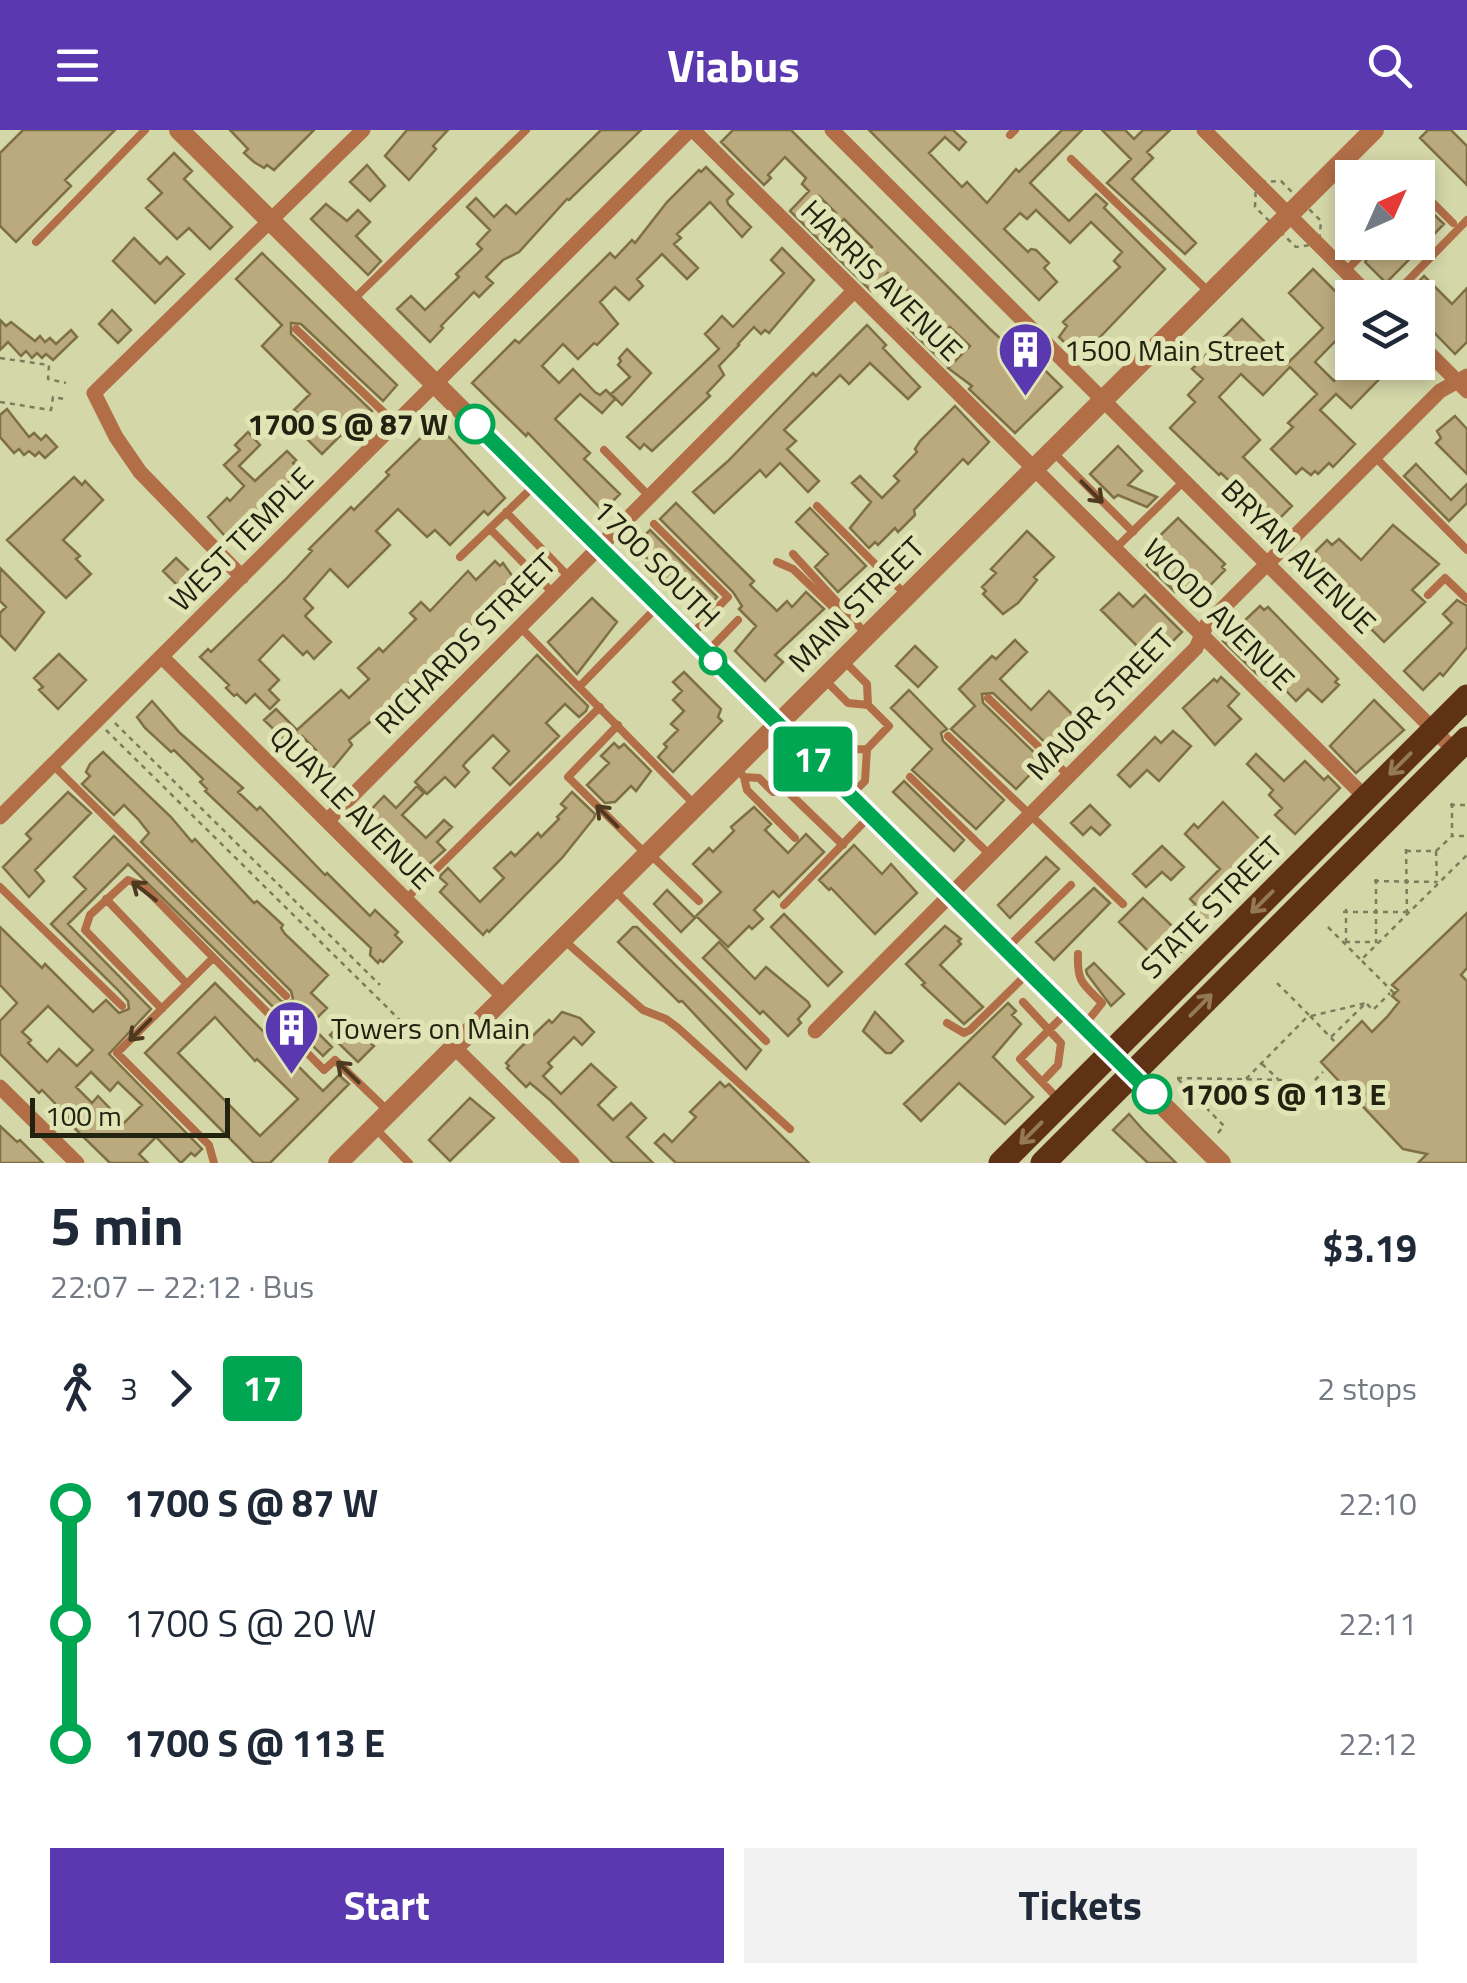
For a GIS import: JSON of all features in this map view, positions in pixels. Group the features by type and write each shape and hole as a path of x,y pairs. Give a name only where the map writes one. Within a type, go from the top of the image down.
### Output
{"main road":[{"name":"STATE STREET","path":"1001,1163 1467,697"},
{"name":"STATE STREET","path":"1043,1163 1461,745"}],"street":[{"name":"1700 SOUTH","path":"180,130 1222,1163"},
{"path":"242,577 140,472 94,393 363,130"},
{"name":"HARRIS AVENUE","path":"691,130 1034,469"},
{"name":"WEST TEMPLE","path":"0,816 691,130"},
{"name":"BRYAN AVENUE","path":"832,130 1434,730 1461,745"},
{"path":"1204,130 1355,280"},
{"name":"MAIN STREET","path":"338,1163 696,806 740,772 778,724 1374,130"},
{"name":"RICHARDS STREET","path":"327,821 854,291"},
{"path":"1435,357 1464,383"},
{"name":"MAJOR STREET","path":"815,1031 1196,648 1208,624 1374,456 1440,391 1464,383"},
{"name":"WOOD AVENUE","path":"1034,469 1366,798"},
{"name":"QUAYLE AVENUE","path":"162,657 504,997"},
{"path":"454,1047 572,1163"},
{"path":"0,1087 77,1163"}],"lane":[{"path":"36,242 144,130"},
{"path":"352,302 526,130"},
{"path":"1071,159 1210,293"},
{"path":"1435,205 1453,223"},
{"path":"1409,280 1467,220"},
{"path":"1346,271 1357,260"},
{"path":"296,329 396,424"},
{"path":"604,450 650,496"},
{"path":"1052,451 1133,532"},
{"path":"1374,456 1467,550"},
{"path":"1115,550 1184,481"},
{"path":"460,557 536,484"},
{"path":"817,506 906,596"},
{"path":"506,512 570,577"},
{"path":"1098,532 1115,514"},
{"path":"654,524 728,598 689,637"},
{"path":"490,529 553,594"},
{"path":"793,554 867,635"},
{"path":"536,577 553,560"},
{"path":"777,562 794,569 837,611 843,611"},
{"path":"1428,595 1445,578 1467,599"},
{"path":"580,686 658,606"},
{"path":"706,654 738,620"},
{"path":"520,626 696,806"},
{"path":"843,660 868,684 868,705"},
{"path":"819,766 835,750 866,749 889,726 868,705 848,703 824,678"},
{"path":"988,698 1069,776"},
{"path":"406,900 600,707"},
{"path":"618,725 568,776 699,902"},
{"path":"948,736 1123,904"},
{"path":"850,796 865,781 866,749"},
{"path":"52,765 286,996"},
{"path":"740,772 759,778 774,792"},
{"path":"740,772 747,790 796,838"},
{"path":"910,777 990,856"},
{"path":"762,804 774,792 786,790 843,845"},
{"path":"784,904 870,816"},
{"path":"162,1009 85,930 90,914 122,884 136,881 324,1070 335,1060 410,1163"},
{"path":"1006,949 1071,884"},
{"path":"0,888 122,1006"},
{"path":"612,889 766,1042"},
{"path":"106,899 187,984"},
{"path":"562,939 643,1010 666,1018 678,1028 790,1130"},
{"path":"1061,1102 1020,1059 1050,1029 1102,1003 1080,982 1076,972 1078,954"},
{"path":"213,958 117,1053 209,1145 214,1163"},
{"path":"947,1023 956,1031 970,1030 1029,972"},
{"path":"1022,1002 1060,1043 1058,1065 1042,1082"}],"path":[{"path":"1282,182 1290,190"},
{"path":"1255,208 1263,215"},
{"path":"1313,213 1321,221"},
{"path":"1286,238 1296,247"},
{"path":"0,358 50,365 48,379 66,382"},
{"path":"0,402 50,410 53,397 64,399"},
{"path":"102,718 172,776 380,986"},
{"path":"102,718 415,1035"},
{"path":"1452,836 1451,804 1467,805"},
{"path":"1408,913 1406,850 1436,851 1452,836 1467,836"},
{"path":"1436,851 1437,883"},
{"path":"1361,960 1467,855"},
{"path":"1377,943 1375,880 1437,883"},
{"path":"1345,943 1345,911 1408,913"},
{"path":"1328,927 1393,992 1373,1010 1366,1003"},
{"path":"1345,943 1377,943"},
{"path":"1274,980 1336,1043"},
{"path":"1246,1079 1309,1016 1366,1003"},
{"path":"1331,1038 1366,1003"},
{"path":"1261,1062 1278,1080"},
{"path":"1315,1080 1324,1072"},
{"path":"1216,1134 1224,1126 1177,1078 1284,1080"}],"building":[{"path":"23,130 115,130 65,180 71,186 16,242 0,226 0,153"},
{"path":"230,130 314,130 274,170 267,165 264,168 244,153 248,149"},
{"path":"407,130 448,130 409,180 385,156"},
{"path":"601,130 641,130 567,199 519,252 503,260 486,277 493,283 479,297 474,292 430,342 397,309 411,296 425,310 482,249 477,244 490,230 467,207 476,198 494,217 506,205 516,214"},
{"path":"733,130 791,130 990,329 1003,341 1009,335 1062,387 1015,433 969,389 972,386 948,368 970,346 950,327 936,342 953,359 947,366 908,328 927,309 888,273 871,291 790,211 809,191 802,184 806,178 785,157 764,185 721,142","holes":["819,196 836,213 822,228 805,211","844,219 872,247 856,262 829,235"]},
{"path":"869,130 953,130 966,142 959,150 945,137 929,153 962,187 967,182 987,203 1016,169 1019,172 1062,130 1082,130 1030,183 1069,221 1096,194 1107,204 1104,208 1165,269 1080,358 1059,337 1067,326 1063,322 1120,267 1114,261 1122,252 1091,222 1070,243 1036,210 1027,219 1020,213 1004,229 1028,252 1036,250 1049,263 1044,268 1057,282 1039,300"},
{"path":"1102,130 1125,130 1134,139 1143,130 1170,130 1147,152 1153,158 1132,179 1196,243 1185,254 1107,183 1131,159"},
{"path":"1428,130 1451,130 1467,146 1467,185 1420,138"},
{"path":"174,153 192,171 184,179 232,227 210,249 189,228 177,239 146,208 162,193 148,179"},
{"path":"367,165 385,186 370,201 350,182"},
{"path":"706,167 733,194 728,204 751,227 742,237 710,202 677,234 681,238 674,244 698,268 687,279 662,254 637,279 643,286 629,300 615,287 600,302 618,324 597,345 594,343 578,359 563,344 542,366 559,383 573,369 595,392 600,395 606,390 615,399 602,413 580,394 555,419 590,453 584,459 620,494 603,511 528,433 526,436 472,383 515,340 519,343 610,253 615,258 632,240 635,243 667,202"},
{"path":"326,204 347,221 358,210 370,222 356,236 381,261 368,275 311,219"},
{"path":"1435,215 1444,224 1435,233"},
{"path":"134,238 160,264 167,257 184,274 155,303 113,261"},
{"path":"782,248 814,280 769,333 765,330 761,334 754,327 738,344 719,366 724,375 707,393 710,396 652,451 644,444 640,449 627,437 719,349 705,334 722,316 733,327 784,273 771,260"},
{"path":"262,253 397,385 383,401 301,324 291,323 291,334 372,411 322,454 300,432 309,424 294,410 310,394 262,346 282,325 236,279"},
{"path":"1409,260 1389,280 1383,280 1365,262"},
{"path":"1313,269 1335,291 1335,341 1315,362 1334,381 1378,380 1351,408 1336,394 1320,410 1355,444 1333,467 1329,463 1318,474 1315,471 1311,475 1302,468 1296,474 1271,449 1293,427 1288,423 1317,394 1290,367 1263,395 1241,374 1219,397 1260,440 1243,457 1292,506 1273,525 1267,524 1240,497 1243,494 1170,428 1195,402 1188,395 1203,379 1192,369 1242,319 1287,364 1323,328 1289,293"},
{"path":"1435,287 1452,304 1467,288 1467,342 1455,354 1435,333"},
{"path":"112,310 131,330 118,343 99,324"},
{"path":"0,320 6,326 11,322 35,341 40,336 45,342 50,338 56,344 71,330 77,337 53,360 37,353 32,358 26,351 21,356 8,342 0,350"},
{"path":"867,325 920,387 908,399 870,363 849,384 840,375 784,430 796,441 787,449 819,481 808,492 780,463 766,477 760,470 714,513 693,492"},
{"path":"627,349 651,373 622,405 611,394 630,377 618,365"},
{"path":"955,406 989,442 968,464 963,459 898,532 895,528 878,545 875,542 869,548 850,528 871,502 852,483 860,476 882,498 899,481 894,476 917,452 920,441"},
{"path":"7,409 29,437 34,433 41,440 46,435 57,447 45,458 39,452 35,456 29,451 24,455 19,449 14,453 0,437 0,415"},
{"path":"1455,416 1467,429 1467,474 1436,443 1441,438 1437,431"},
{"path":"436,423 505,498 488,515 484,511 450,545 435,530 427,537 398,509 376,531 390,545 348,587 330,569 304,599 313,608 305,616 331,642 314,659 307,651 303,655 283,635 259,660 279,680 269,690 279,700 270,709 255,694 246,703 237,694 234,696 226,688 229,685 200,657 208,649 211,652 285,580 312,551 309,549 351,507 354,510"},
{"path":"248,432 260,445 239,466 255,481 287,451 300,470 231,543 208,517 244,486 224,465 240,450 235,445"},
{"path":"1118,446 1142,471 1128,485 1157,497 1147,507 1118,495 1114,498 1090,474"},
{"path":"1416,464 1451,500 1467,484 1467,503 1449,521 1404,476"},
{"path":"74,477 82,485 85,481 103,500 63,540 91,574 66,598 7,540"},
{"path":"676,503 754,581 750,585 777,611 787,601 792,607 806,592 824,609 775,655 783,662 765,681 735,651 756,626 739,609 742,606 733,592 660,519"},
{"path":"810,508 866,566 838,592 815,567 828,554 796,522"},
{"path":"1178,518 1225,564 1225,570 1197,599 1182,584 1175,592 1147,565 1152,561 1143,552"},
{"path":"1393,525 1439,564 1412,590 1425,602 1384,642 1308,566 1312,562 1308,559 1327,540 1332,545 1339,539 1361,560"},
{"path":"650,530 717,597 702,613 634,546"},
{"path":"1027,531 1054,557 1034,577 1037,580 1018,603 1003,614 983,594 986,591 982,587 996,573 991,569"},
{"path":"176,558 196,577 183,591 163,571"},
{"path":"495,561 500,566 503,563 513,577 477,612 480,615 432,668 413,685 410,682 349,740 352,745 328,774 313,759 316,750 302,736 291,746 264,720 276,709 297,730 341,690 349,698 369,679 358,668 379,648 383,652 416,619 410,613 421,602 430,611 468,571 476,580"},
{"path":"0,568 44,612 15,650 0,635 0,613 6,607 0,601"},
{"path":"1119,593 1133,607 1145,595 1182,632 1170,644 1161,634 1143,652 1101,610"},
{"path":"592,598 617,622 577,674 548,642"},
{"path":"1457,600 1467,606 1467,647 1443,676 1440,673 1423,690 1404,671 1452,623 1443,614"},
{"path":"1260,606 1264,610 1268,607 1338,679 1335,682 1339,685 1322,702 1308,689 1296,701 1274,678 1270,683 1257,674 1223,641"},
{"path":"1015,640 1027,652 1000,679 1031,710 1049,691 1074,716 1055,734 1064,742 1053,750 993,693 982,694 983,703 1043,761 1016,789 951,729 975,706 959,689 992,656 996,659"},
{"path":"915,646 937,667 918,687 896,666"},
{"path":"59,654 86,680 58,709 39,690 43,687 34,678"},
{"path":"537,655 588,706 586,711 579,717 565,704 546,723 559,736 510,785 493,768 509,751 493,735 463,766 469,772 455,787 445,777 427,794 415,782"},
{"path":"684,672 721,709 718,717 722,721 673,772 658,757 678,730 671,724 684,711 673,700 682,691 673,682"},
{"path":"1221,677 1239,694 1228,706 1241,719 1215,745 1183,708"},
{"path":"909,690 947,729 941,733 943,741 1004,800 976,829 912,770 932,749 891,708"},
{"path":"1374,700 1404,730 1356,773 1330,746"},
{"path":"152,701 180,733 243,788 238,792 257,810 260,807 325,875 370,916 375,910 398,932 395,935 402,942 383,962 378,963 370,955 371,948 205,791 200,782 203,779 174,750 171,752 145,728 137,717"},
{"path":"1173,731 1191,746 1159,781 1147,770 1130,787 1118,775 1155,737 1161,743"},
{"path":"614,743 619,748 624,744 651,771 636,791 631,786 615,802 605,803 587,785 609,763 601,756"},
{"path":"103,752 192,842 195,839 254,903 257,901 283,925 285,934 328,975 311,993 327,1008 310,1025 332,1047 323,1056 128,864 68,924 151,1009 109,1054 202,1149 181,1163 156,1137 139,1154 148,1163 110,1163 42,1090 39,1093 0,1054 0,1021 17,1003 0,985 0,927 42,968 45,964 93,1012 106,1000 119,1013 129,1009 128,1001 117,989 51,924 86,889 74,877 114,836 281,1001 293,999 291,991 141,842 149,833 138,819 124,805 114,815 82,784 90,776 86,772","holes":["48,1006 93,1050 77,1066 59,1049 47,1062 22,1032","91,1072 110,1091 118,1082 142,1105 124,1123 98,1096 92,1103 76,1087"]},
{"path":"1256,754 1284,781 1305,761 1324,780 1328,776 1340,788 1295,834 1275,815 1282,808 1269,795 1273,790 1247,764"},
{"path":"904,781 964,840 954,851 893,792"},
{"path":"417,786 424,793 402,815 426,838 444,820 452,827 437,842 445,850 419,873 367,822 370,819 366,815 384,796 396,808"},
{"path":"68,792 91,813 35,870 44,881 29,897 3,867 31,839 26,834"},
{"path":"572,792 595,814 594,818 562,858 483,935 440,892 447,884 439,877 448,868 480,902 504,878 494,868 511,852 515,856 538,833 541,837 559,819 566,808 561,804"},
{"path":"1223,802 1271,851 1253,879 1165,968 1119,922 1143,898 1173,927 1195,904 1190,899 1220,869 1185,834 1194,824 1198,828"},
{"path":"1090,805 1110,825 1100,835 1091,827 1083,835 1071,823"},
{"path":"754,807 771,824 765,830 788,853 806,834 824,852 779,897 773,891 754,910 763,919 752,929 749,926 728,947 696,916 721,892 693,864 709,848 713,852 734,831 731,827"},
{"path":"854,845 882,874 891,864 917,893 875,934 819,880"},
{"path":"1162,846 1184,867 1171,880 1162,872 1146,887 1133,874"},
{"path":"1046,857 1059,869 1010,918 998,905"},
{"path":"1094,888 1110,903 1054,960 1036,942"},
{"path":"667,890 695,918 681,932 654,904"},
{"path":"1467,913 1467,968 1461,975 1467,981 1467,1163 1418,1163 1427,1154 1403,1149 1321,1062 1362,1021 1372,1032 1387,1017 1399,1002 1392,996 1398,990 1392,985"},
{"path":"784,914 842,972 828,986 771,927"},
{"path":"945,926 961,939 961,944 940,965 983,1007 964,1024 922,985 925,983 906,964"},
{"path":"633,927 761,1050 746,1069 682,1001 618,942"},
{"path":"719,942 755,979 766,967 808,1002 810,1006 798,1019 801,1023 788,1036 703,958"},
{"path":"1094,963 1124,994 1111,1006 1087,974"},
{"name":"Towers on Main","path":"215,983 323,1091 339,1075 349,1084 270,1163 254,1163 145,1053","holes":["215,1017 255,1061 298,1099 260,1136 178,1053"]},
{"path":"1008,1003 1021,1024 993,1057 1033,1097 1005,1124 959,1083 921,1121 904,1104"},
{"path":"562,1012 580,1018 594,1032 582,1045 574,1037 548,1063 552,1067 543,1076 561,1094 591,1064 616,1087 598,1105 613,1120 631,1103 646,1118 627,1137 653,1163 613,1163 550,1100 530,1083 526,1087 507,1068 506,1063 519,1049"},
{"path":"875,1012 903,1041 891,1053 886,1053 863,1031"},
{"path":"345,1020 374,1046 358,1062 330,1035"},
{"path":"720,1082 725,1087 729,1084 809,1163 676,1163 655,1143 664,1134 672,1142 696,1117 690,1112"},
{"path":"470,1098 494,1118 450,1161 429,1140"},
{"path":"1129,1114 1176,1163 1148,1163 1113,1130"},
{"path":"0,1126 17,1142 20,1140 43,1163 0,1163"}],"bus line":[{"name":"17","path":"475,424 1152,1094"}],"place":[{"name":"1500 Main Street","path":"1025,399"},
{"name":"1700 S @ 87 W","path":"475,424"},
{"name":"Towers on Main","path":"292,1077"},
{"name":"1700 S @ 113 E","path":"1152,1094"}]}
